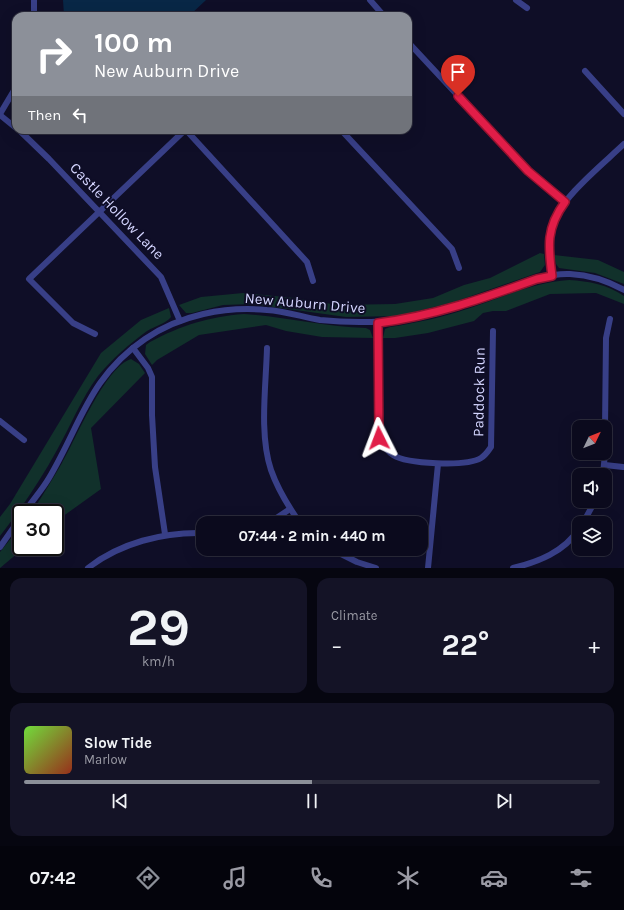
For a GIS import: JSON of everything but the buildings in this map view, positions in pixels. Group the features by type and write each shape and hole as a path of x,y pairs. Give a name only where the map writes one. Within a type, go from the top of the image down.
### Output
{"street":[{"path":"34,0 34,12"},
{"path":"370,0 379,10"},
{"path":"516,0 526,8"},
{"path":"412,46 528,171 565,202"},
{"path":"585,71 624,114"},
{"path":"12,94 0,114 12,124"},
{"name":"Castle Hollow Lane","path":"23,134 49,159 161,277 180,321"},
{"path":"95,334 73,323 29,279 181,134"},
{"path":"189,134 307,262 312,281"},
{"path":"345,134 452,249 459,268"},
{"path":"552,276 549,240 551,227 565,202 624,144"},
{"name":"New Auburn Drive","path":"30,504 49,478 88,402 101,381 118,361 133,348 164,328 180,321 197,316 243,309 269,310 319,319 378,323 409,319 442,312 537,279 569,274 593,277 614,284 624,290"},
{"path":"605,420 606,338 610,319"},
{"path":"378,323 379,438 385,448 393,455 404,460 438,464 428,568"},
{"name":"Paddock Run","path":"438,464 454,464 480,459 491,447 493,331"},
{"path":"133,348 148,368 152,377 152,415 155,468 165,534"},
{"path":"267,348 265,441 270,468 279,491 295,516"},
{"path":"0,421 24,440"},
{"path":"604,468 605,460"},
{"path":"605,465 623,467"},
{"path":"280,516 290,509"},
{"path":"0,547 12,530"},
{"path":"88,568 97,561 133,544 165,534 196,533"},
{"path":"513,568 531,563 556,552 572,536"},
{"path":"346,556 376,568"}],"green space":[{"path":"540,253 544,254 545,265 540,272 454,302 398,316 346,317 253,304 223,305 192,313 186,313 179,305 201,297 243,293 295,298 338,305 395,304 433,298 464,285 490,278"},
{"path":"554,255 598,260 624,272 624,284 595,273 559,268 556,264"},
{"path":"556,281 584,281 605,286 624,296 624,304 596,293 550,294 506,311 483,313 474,321 428,333 395,338 383,338 385,329 390,327 420,322 450,314 531,287"},
{"path":"169,308 171,317 169,319 147,331 134,341 98,376 81,403 44,473 24,504 12,504 12,520 0,536 0,517 10,504 101,353 141,320"},
{"path":"244,314 335,326 366,328 370,330 373,338 322,337 286,331 266,325 199,335 157,360 152,365 145,354 146,345 150,342 184,326 219,317"},
{"path":"131,359 139,364 145,373 91,428 101,489 64,516 64,504 37,504 62,463 101,389 111,375 121,365"},
{"path":"12,537 12,556 14,556 0,568 0,552"}],"water":[{"path":"63,0 206,0 193,12 64,12"}],"route":[{"path":"379,438 378,323 409,319 442,312 537,279 552,276 549,252 551,227 558,212 565,202 528,171 458,96"}]}
